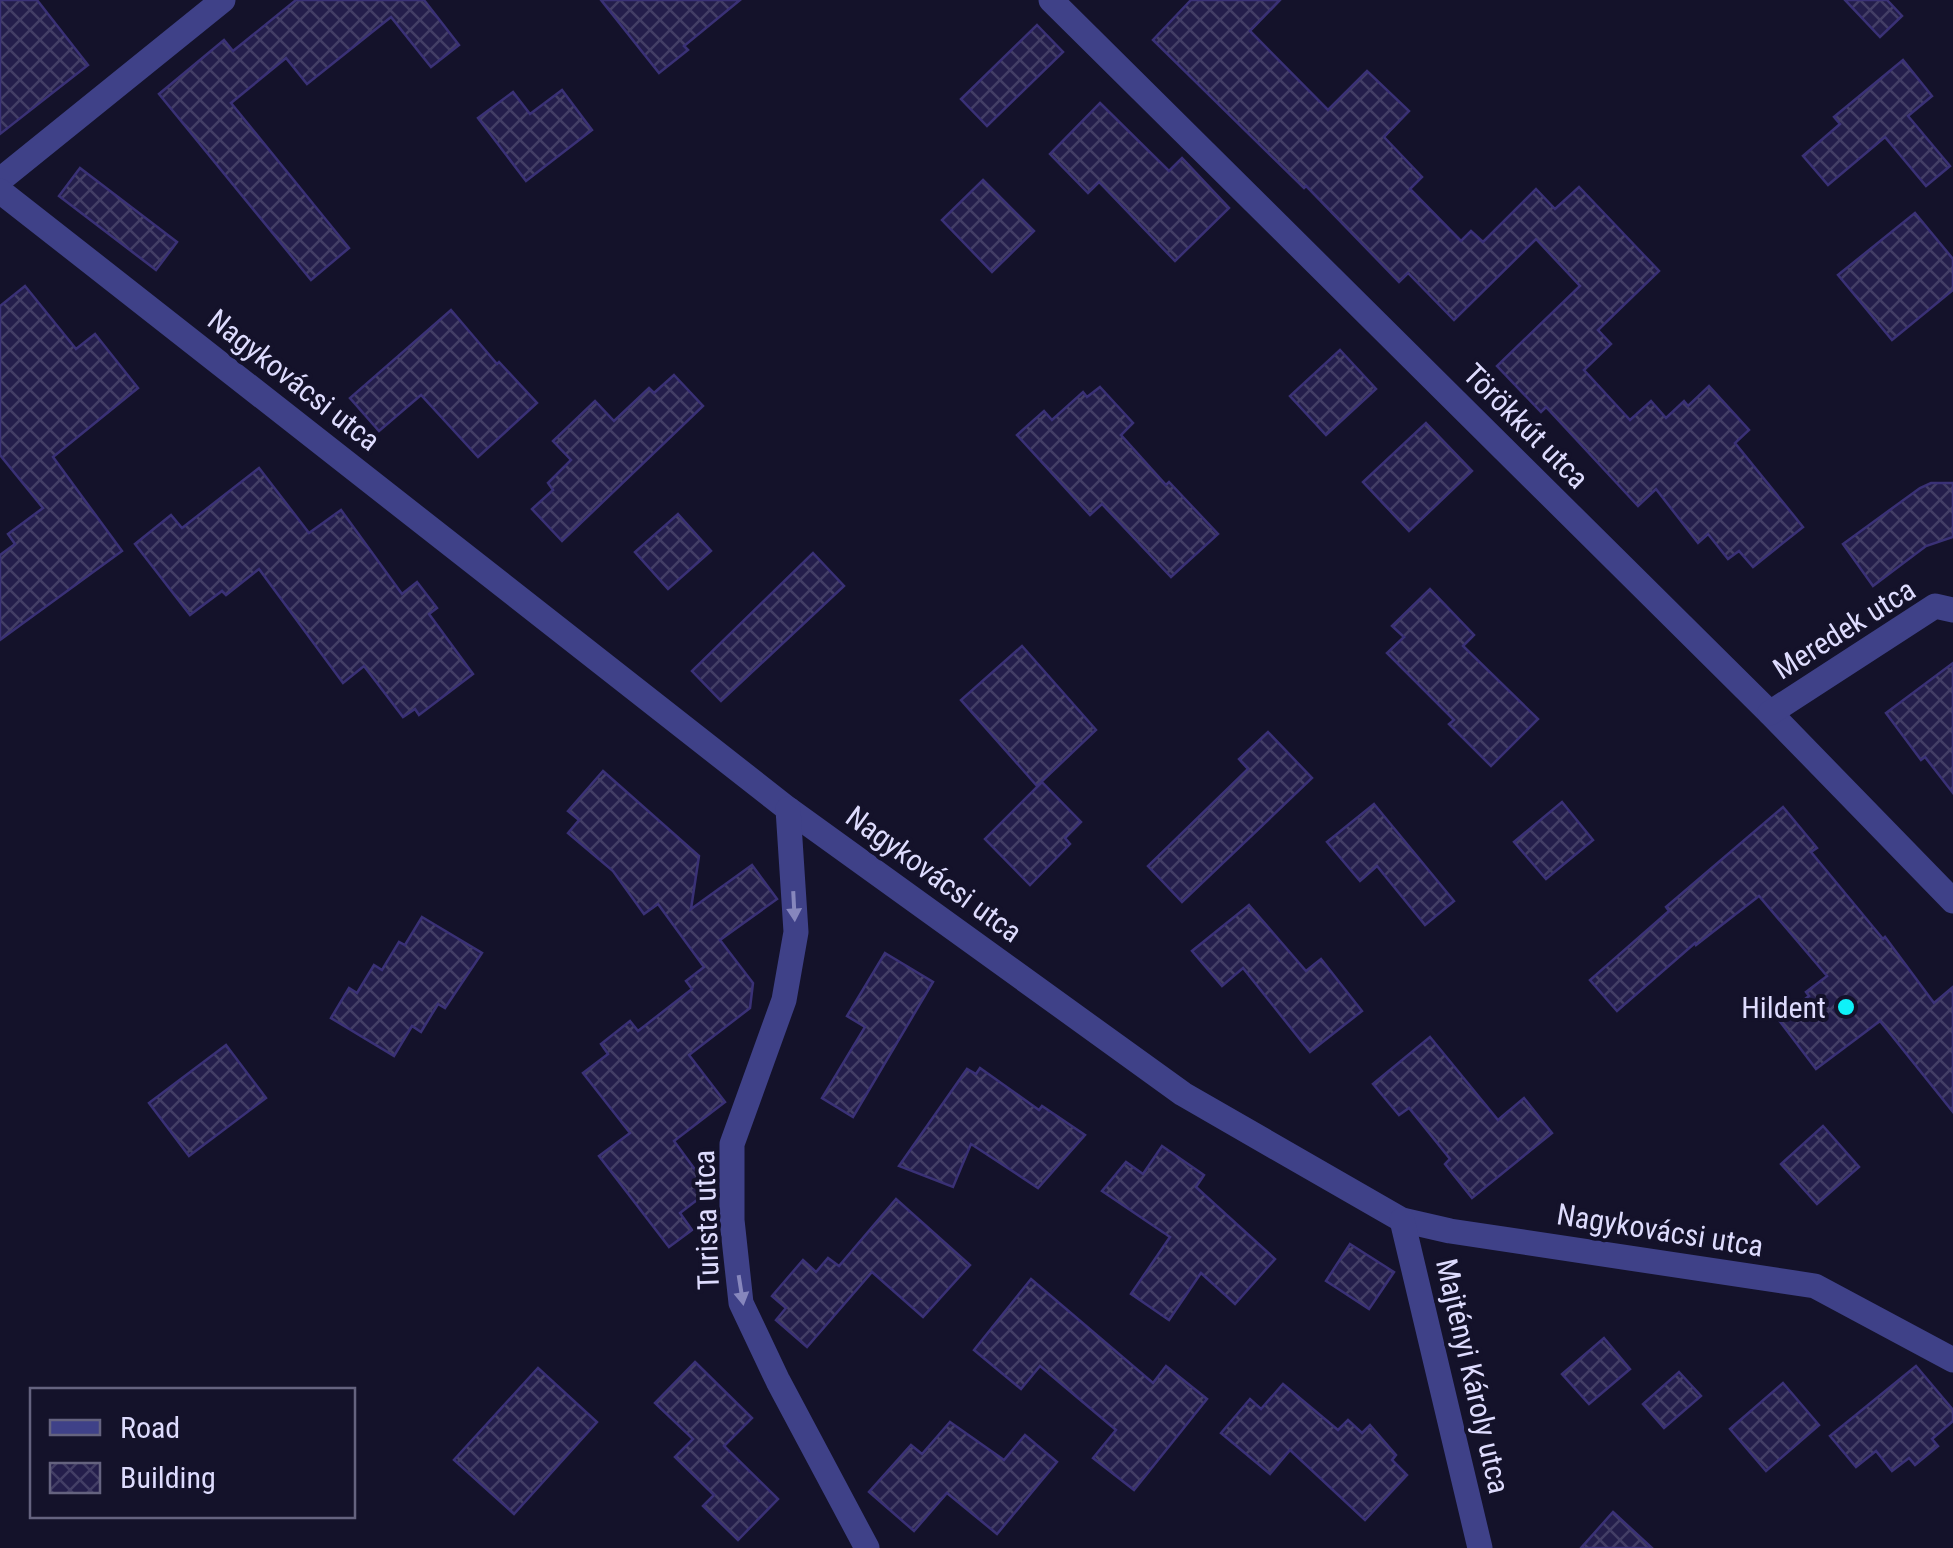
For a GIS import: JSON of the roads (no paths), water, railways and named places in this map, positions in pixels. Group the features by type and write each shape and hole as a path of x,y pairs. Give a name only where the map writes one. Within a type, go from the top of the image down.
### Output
{"street":[{"path":"0,180 223,0"},
{"name":"Törökkút utca","path":"1051,0 1953,901"},
{"name":"Nagykovácsi utca","path":"0,191 788,808 1182,1094 1402,1220 1450,1231 1815,1286 1953,1360"},
{"name":"Meredek utca","path":"1770,714 1935,606 1953,610"},
{"name":"Turista utca","path":"788,808 796,932 784,1000 732,1144 734,1236 742,1303 778,1381 867,1548"},
{"name":"Majtényi Károly utca","path":"1402,1220 1480,1548"}],"place":[{"name":"Hildent","path":"1846,1007"}]}
